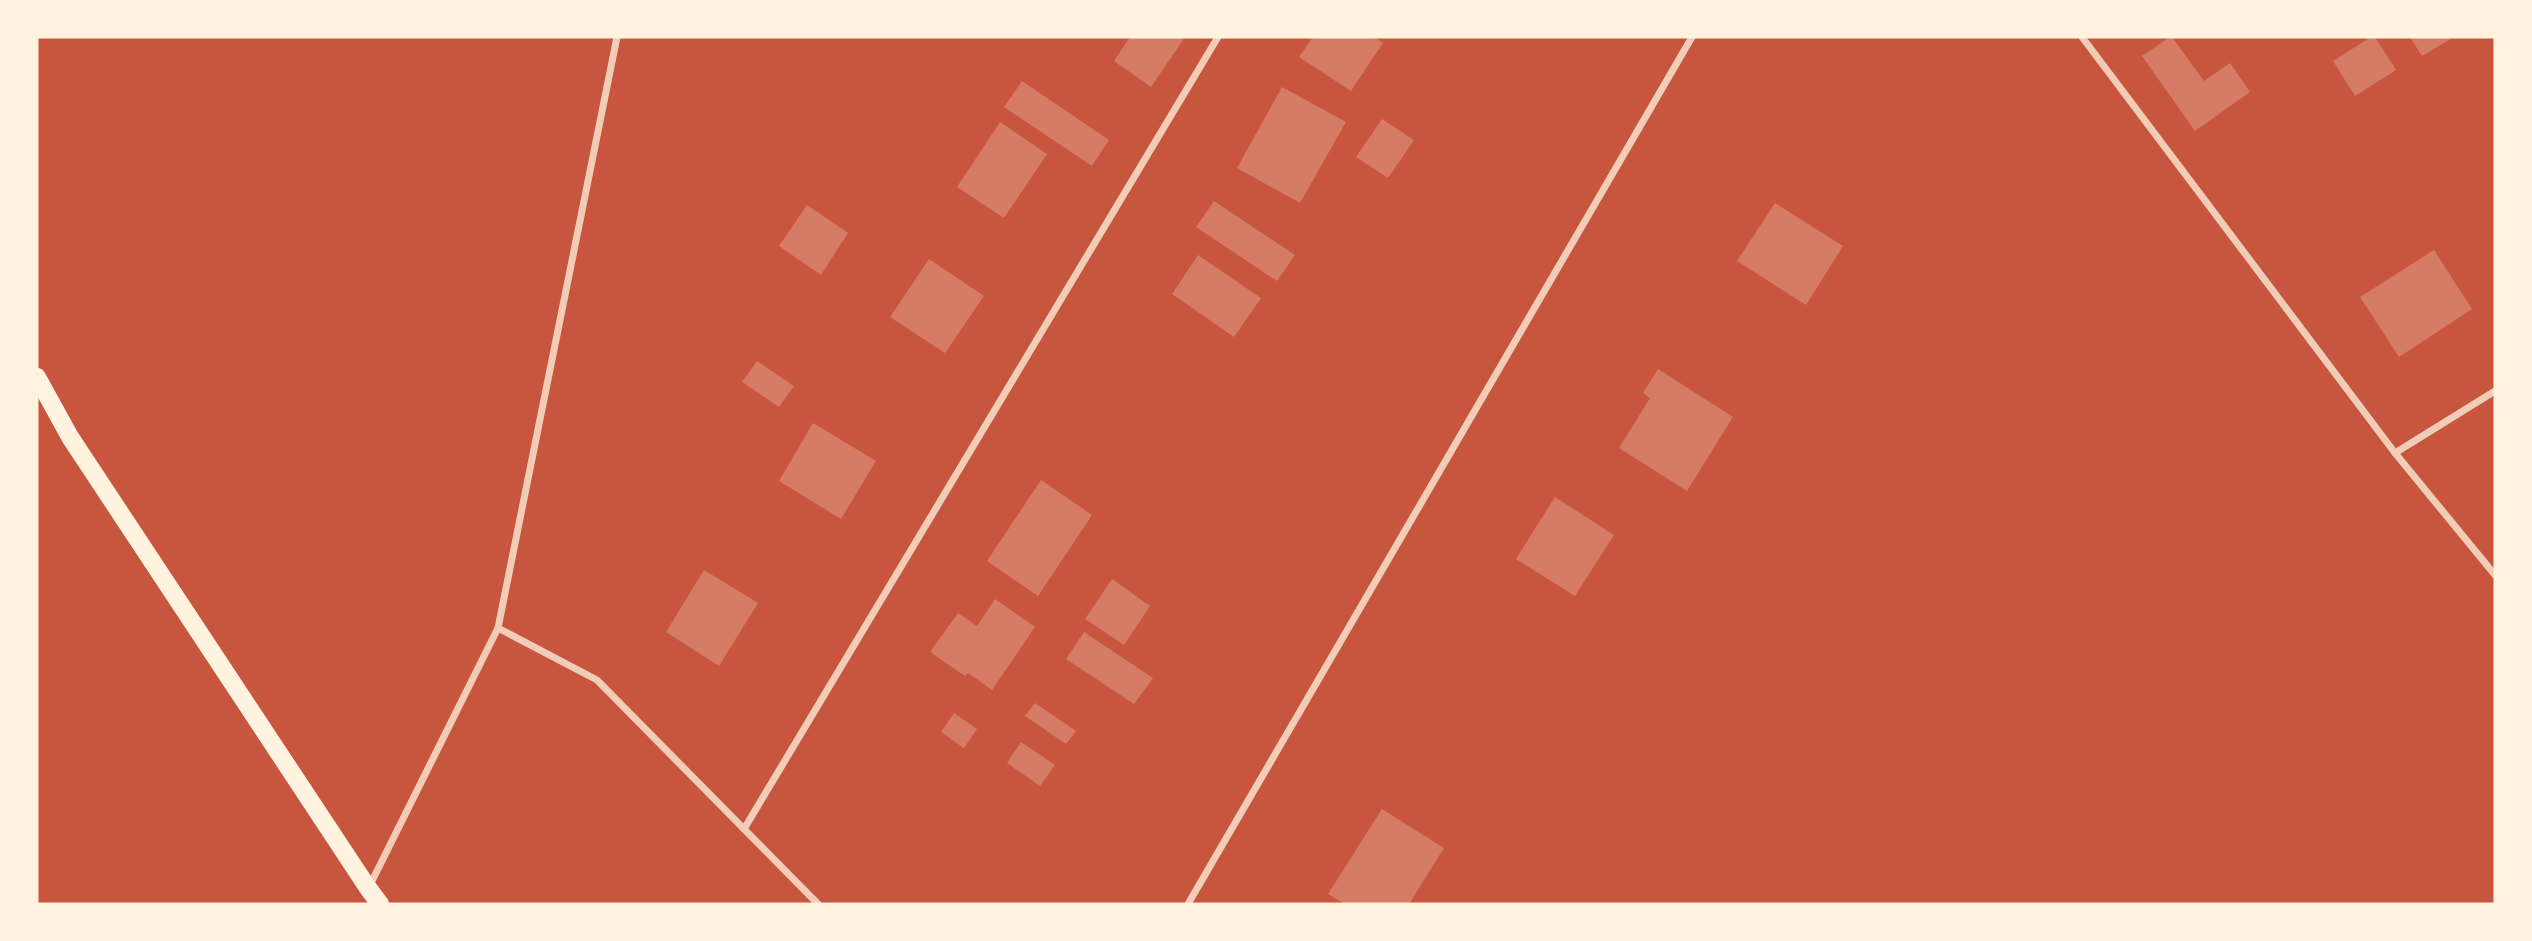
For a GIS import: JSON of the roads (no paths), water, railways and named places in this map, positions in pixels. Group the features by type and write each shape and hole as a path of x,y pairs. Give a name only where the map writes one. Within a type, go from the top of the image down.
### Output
{"main road":[{"path":"37,377 70,437 380,904"}],"street":[{"path":"368,888 498,628 617,37"},
{"path":"744,829 1218,37"},
{"path":"1188,904 1692,37"},
{"path":"2081,37 2395,453 2495,575"},
{"path":"2395,453 2495,391"},
{"path":"498,628 597,680 818,904"}]}
